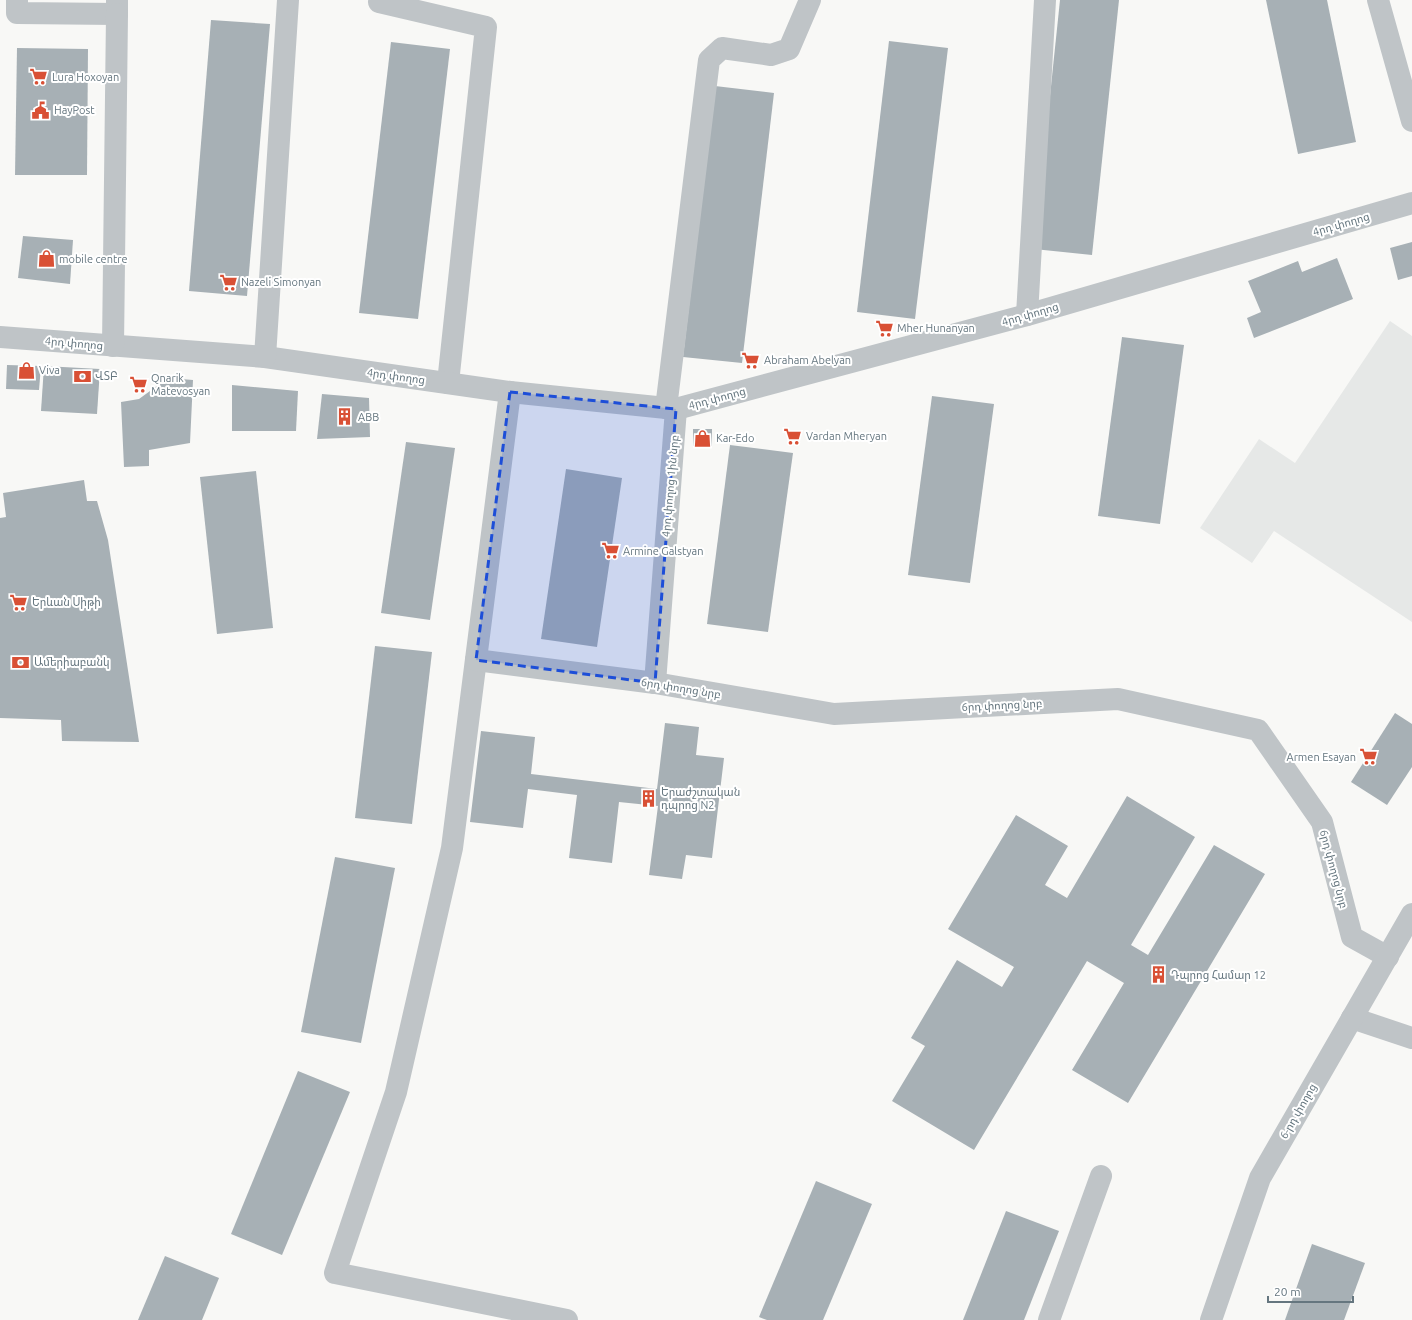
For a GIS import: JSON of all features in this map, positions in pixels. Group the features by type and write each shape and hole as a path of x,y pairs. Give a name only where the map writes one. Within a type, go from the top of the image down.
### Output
{"street":[{"path":"17,0 17,13 117,7 112,346"},
{"path":"265,357 288,0"},
{"name":"4րդ փողոց 1ին նրբ","path":"655,683 671,409 709,60 722,48 772,56 789,50 810,0"},
{"path":"1028,315 1045,0"},
{"path":"1378,0 1412,121"},
{"path":"377,1 486,27 448,383"},
{"name":"4րդ փողոց","path":"0,337 265,357 510,392 671,409 1028,315 1412,203"},
{"path":"510,392 452,848 398,1084 335,1273 568,1320"},
{"name":"6րդ փողոց նրբ","path":"476,660 655,683 834,714 1118,699 1258,730 1322,822 1352,937 1388,957"},
{"name":"6-րդ փողոց","path":"1211,1320 1260,1178 1412,915"},
{"path":"1352,1018 1412,1038"},
{"path":"1049,1320 1101,1176"}],"highlighted area":[{"path":"510,392 676,409 655,683 476,660"}],"shaded area":[{"path":"1390,321 1412,336 1412,622 1274,531 1252,563 1200,528 1259,439 1295,463"}],"building":[{"path":"1060,0 1119,0 1092,255 1034,249"},
{"path":"1266,0 1327,0 1356,142 1298,154"},
{"path":"211,20 270,24 247,296 189,291"},
{"path":"889,41 948,48 915,319 857,312"},
{"path":"391,42 450,49 418,319 359,313"},
{"path":"17,48 88,49 87,175 15,175"},
{"path":"715,86 774,93 742,363 683,357"},
{"name":"mobile centre","path":"23,236 73,240 70,284 18,278"},
{"path":"1412,242 1412,276 1398,280 1390,248"},
{"path":"1337,258 1353,299 1254,338 1247,318 1261,312 1248,281 1298,261 1302,272"},
{"path":"1122,337 1184,345 1160,524 1098,516"},
{"path":"7,365 41,366 39,390 6,389"},
{"path":"44,366 100,369 97,414 41,411"},
{"path":"168,378 193,380 190,443 149,450 149,466 124,467 121,402 139,399"},
{"path":"232,385 298,391 296,431 232,431"},
{"name":"ABB","path":"322,394 369,398 370,437 317,439"},
{"path":"932,396 994,404 970,583 908,575"},
{"name":"Kar-Edo","path":"693,429 712,429 712,446 693,446"},
{"path":"406,442 455,448 430,620 381,613"},
{"path":"730,445 793,453 768,632 707,624"},
{"path":"566,469 622,478 597,647 541,639"},
{"path":"256,471 273,628 217,634 200,477"},
{"path":"84,480 87,501 97,501 108,540 139,742 62,741 61,720 0,718 0,518 6,517 3,493"},
{"path":"375,646 432,652 412,824 355,818"},
{"path":"1395,713 1412,724 1412,767 1387,805 1351,782"},
{"name":"Երաժշտական դպրոց N2","path":"665,723 699,727 696,755 724,758 712,858 686,855 682,879 649,875 658,806 619,802 612,863 569,858 577,795 528,789 523,828 470,822 481,731 535,737 531,774 657,789"},
{"name":"Դպրոց Համար 12","path":"1127,796 1195,837 1131,945 1148,955 1214,845 1265,874 1128,1103 1072,1070 1124,983 1087,961 974,1150 892,1101 925,1046 911,1038 957,960 1002,987 1014,967 948,929 1016,815 1068,846 1045,885 1067,898"},
{"path":"335,857 395,868 361,1043 301,1032"},
{"path":"298,1071 350,1092 282,1255 231,1234"},
{"path":"816,1181 872,1204 823,1320 767,1320 759,1317"},
{"path":"1006,1211 1059,1231 1024,1320 963,1320"},
{"path":"1312,1244 1365,1263 1344,1320 1285,1320"},
{"path":"165,1256 219,1278 202,1320 138,1320"}],"place":[{"name":"Lura Hoxoyan","path":"39,77"},
{"name":"HayPost","path":"41,110"},
{"name":"mobile centre","path":"46,259"},
{"name":"Nazeli Simonyan","path":"228,282"},
{"name":"Mher Hunanyan","path":"884,328"},
{"name":"Abraham Abelyan","path":"751,360"},
{"name":"Viva","path":"26,370"},
{"name":"ՎՏԲ","path":"82,376"},
{"name":"Qnarik Matevosyan","path":"138,384"},
{"name":"ABB","path":"345,417"},
{"name":"Vardan Mheryan","path":"793,436"},
{"name":"Kar-Edo","path":"703,438"},
{"name":"Armine Galstyan","path":"610,551"},
{"name":"Երևան Սիթի","path":"19,602"},
{"name":"Ամերիաբանկ","path":"21,662"},
{"name":"Armen Esayan","path":"1369,757"},
{"name":"Երաժշտական դպրոց N2","path":"648,798"},
{"name":"Դպրոց Համար 12","path":"1158,975"}]}
